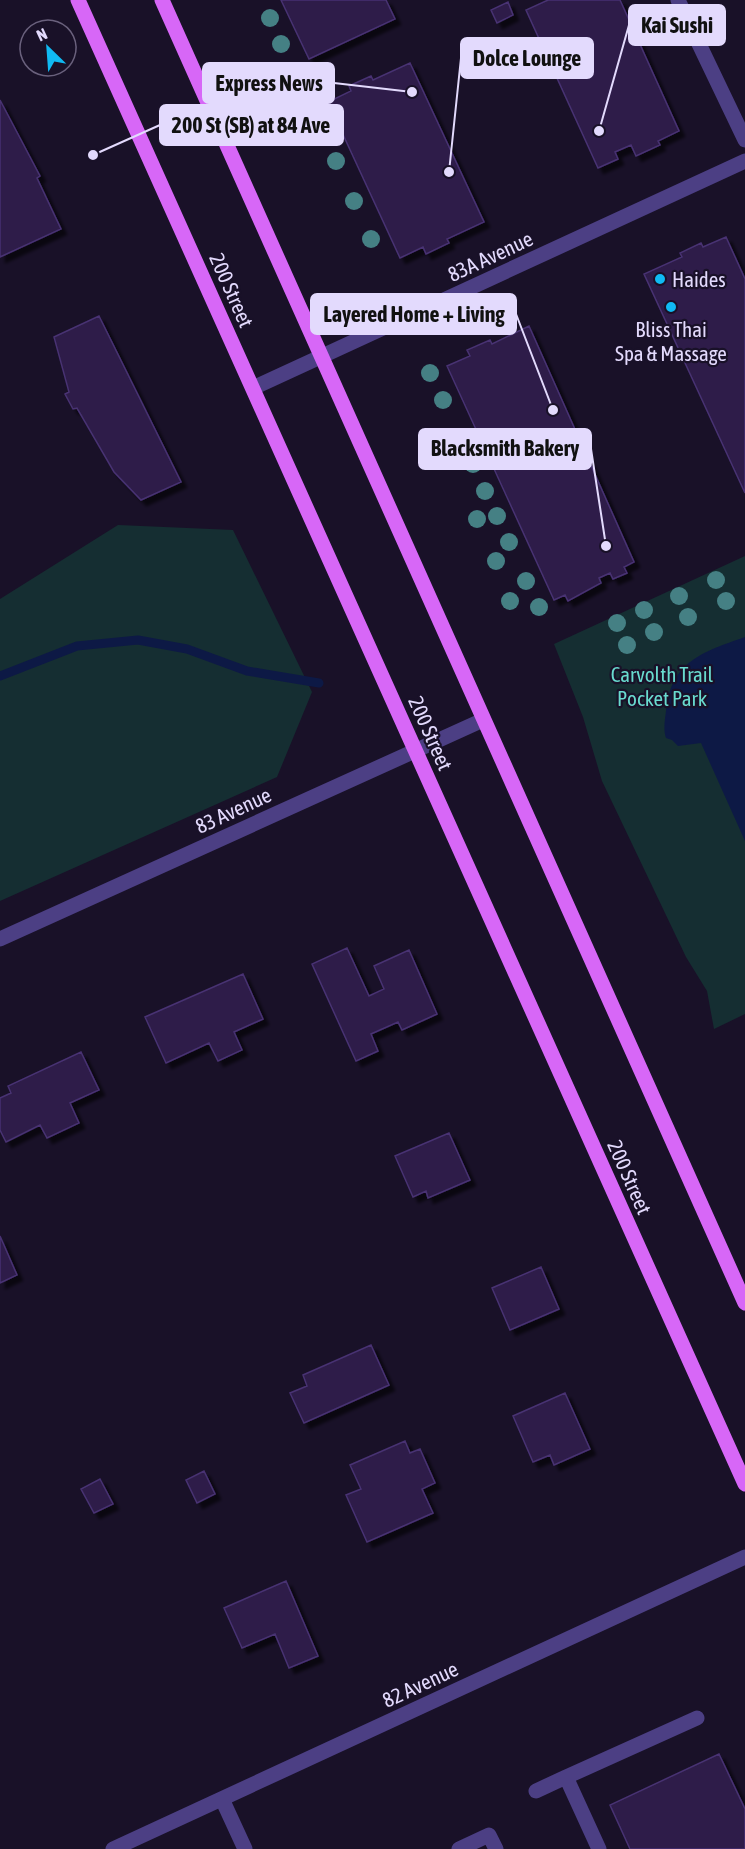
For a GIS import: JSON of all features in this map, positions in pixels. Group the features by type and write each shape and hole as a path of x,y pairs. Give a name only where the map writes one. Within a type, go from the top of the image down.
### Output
{"main road":[{"name":"200 Street","path":"78,0 745,1484"},
{"path":"162,0 745,1303"}],"street":[{"path":"678,0 745,140"},
{"name":"83A Avenue","path":"253,388 745,161"},
{"name":"83 Avenue","path":"0,939 483,720"},
{"name":"82 Avenue","path":"113,1849 745,1557"},
{"path":"536,1791 697,1718"},
{"path":"566,1777 599,1849"},
{"path":"222,1799 245,1849"},
{"path":"459,1849 489,1835 496,1849"}],"green space":[{"path":"118,525 233,530 312,692 277,777 0,901 0,599"},
{"name":"Carvolth Trail Pocket Park","path":"745,556 745,1014 714,1029 707,991 686,957 602,781 583,717 554,644"}],"water":[{"path":"745,637 745,841 701,743 678,746 666,738 664,728 669,694 682,670 703,654"}],"building":[{"path":"281,0 386,0 395,19 309,59"},
{"path":"548,0 620,0 679,131 658,141 660,145 636,156 631,145 615,152 618,159 598,168 526,10"},
{"path":"508,2 513,15 497,23 491,10"},
{"path":"410,63 484,222 447,239 449,243 426,254 423,247 400,258 328,102 351,91 349,86 371,76 373,80"},
{"path":"0,100 40,176 37,178 61,229 0,257"},
{"path":"726,237 745,279 745,493 644,274 682,257 680,253 701,243 703,247"},
{"path":"99,316 181,482 141,500 114,472 77,408 73,409 65,394 69,392 54,337"},
{"path":"529,326 634,562 624,567 627,573 613,579 610,573 599,578 601,583 568,601 565,595 554,600 447,366 470,356 467,350 490,340 492,344"},
{"path":"347,948 369,996 384,989 374,966 409,950 437,1014 402,1030 398,1022 371,1034 378,1051 356,1061 312,964"},
{"path":"243,974 263,1019 234,1032 242,1050 218,1061 209,1043 166,1063 145,1017"},
{"path":"81,1052 99,1090 70,1103 79,1123 47,1138 40,1125 6,1142 0,1130 0,1098 11,1093 8,1086"},
{"path":"449,1133 470,1180 428,1198 426,1191 413,1197 395,1156"},
{"path":"0,1236 17,1275 0,1283"},
{"path":"541,1267 559,1309 510,1330 492,1288"},
{"path":"371,1345 389,1385 304,1423 290,1393 307,1386 303,1375"},
{"path":"565,1393 590,1449 554,1465 550,1455 533,1462 513,1416"},
{"path":"405,1441 410,1453 420,1449 435,1483 422,1489 433,1513 367,1542 346,1495 361,1489 350,1465"},
{"path":"204,1471 215,1494 197,1503 186,1480"},
{"path":"100,1479 113,1504 94,1513 81,1489"},
{"path":"286,1581 318,1656 289,1668 275,1634 242,1648 224,1608"},
{"path":"719,1754 745,1809 745,1849 630,1849 610,1805"}],"waterway":[{"path":"0,676 77,646 138,640 187,649 247,671 319,683"}],"place":[{"name":"Express News","path":"412,92"},
{"name":"Kai Sushi","path":"599,131"},
{"name":"200 St (SB) at 84 Ave","path":"93,155"},
{"name":"Dolce Lounge","path":"449,172"},
{"name":"Haides","path":"660,279"},
{"name":"Bliss Thai Spa & Massage","path":"671,307"},
{"name":"Layered Home + Living","path":"553,410"},
{"name":"Blacksmith Bakery","path":"606,546"}]}
